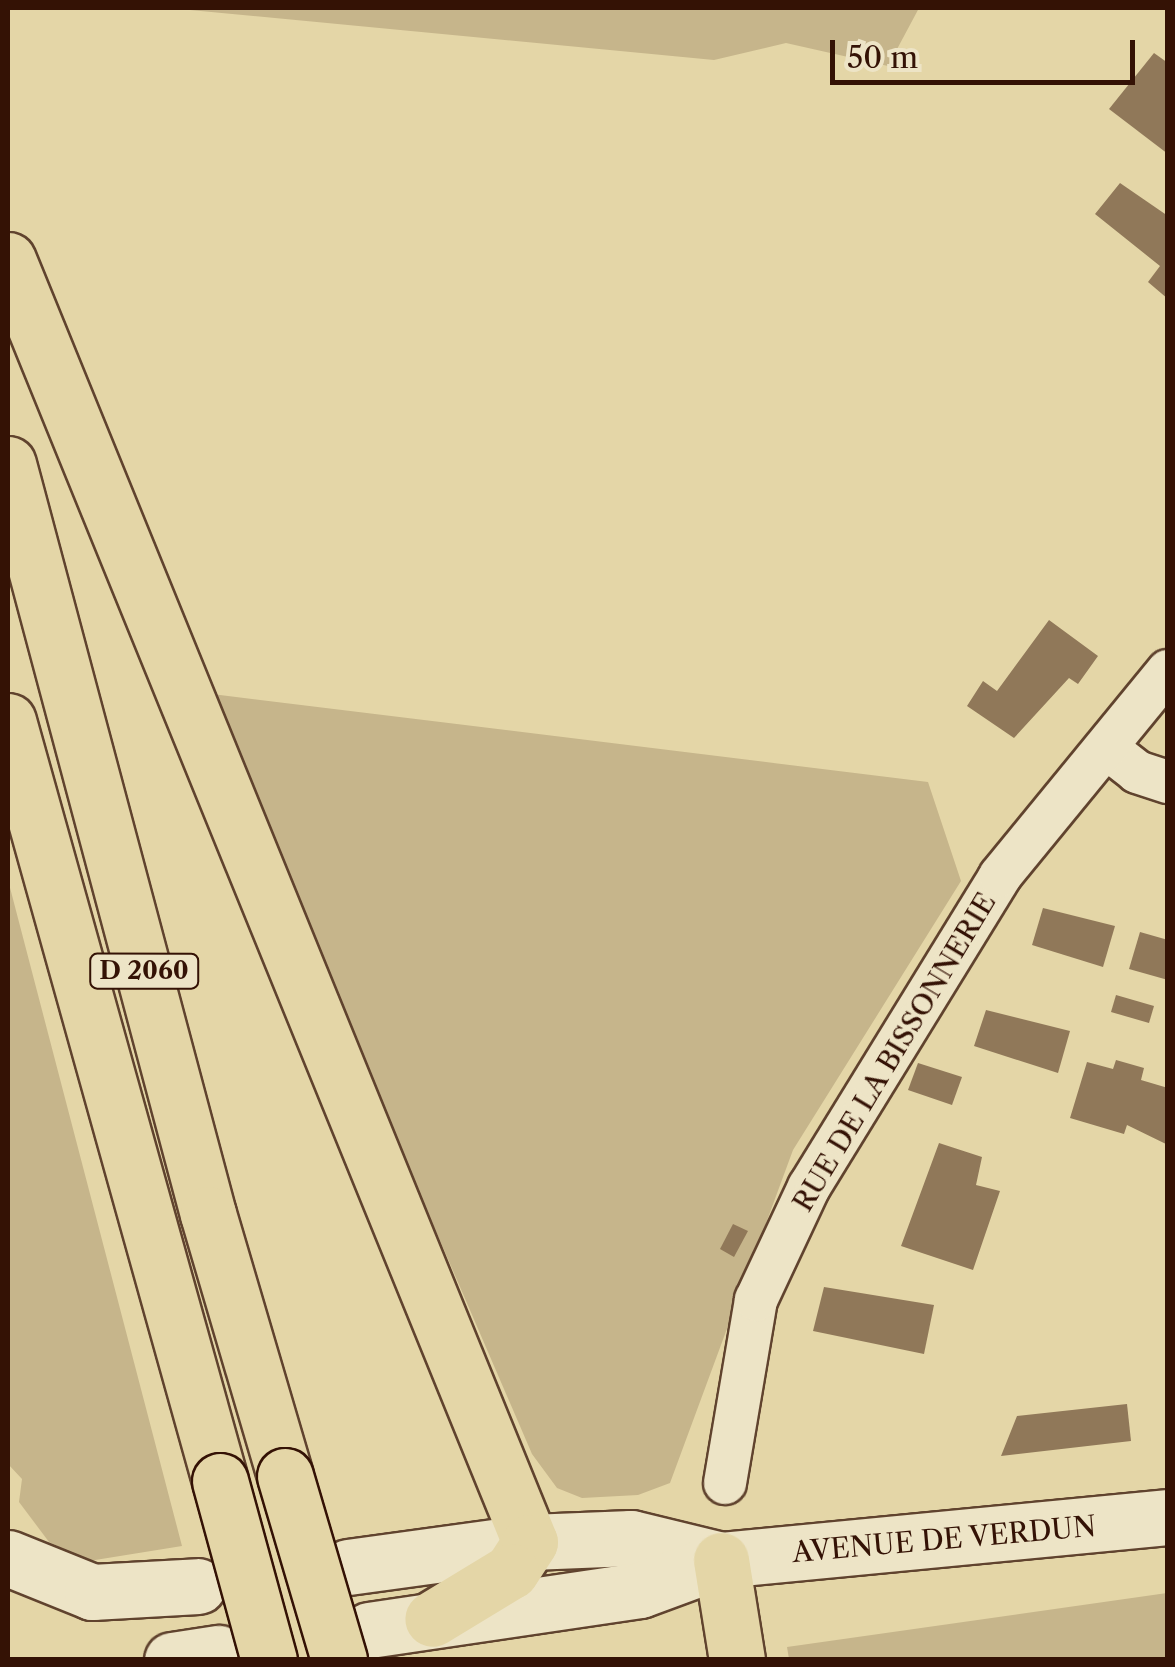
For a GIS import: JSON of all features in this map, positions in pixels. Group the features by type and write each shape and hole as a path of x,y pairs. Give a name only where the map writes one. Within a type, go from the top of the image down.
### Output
{"highway":[{"path":"8,260 530,1542 511,1570 432,1618"},
{"name":"D 2060","path":"8,464 285,1476 354,1645"},
{"name":"D 2060","path":"8,721 220,1481 220,1658"},
{"path":"721,1560 736,1660"}],"main road":[{"name":"AVENUE DE VERDUN","path":"354,1645 432,1618 640,1590 721,1560 1168,1517"},
{"name":"AVENUE DE VERDUN","path":"348,1566 530,1542 631,1538 721,1560"},
{"path":"8,1558 92,1592 198,1586"}],"street":[{"name":"RUE DE LA BISSONNERIE","path":"725,1483 756,1300 809,1187 1000,876 1108,749 1168,671"},
{"path":"1108,749 1138,772 1168,782"}],"shaded area":[{"path":"169,8 919,8 888,66 786,43 714,60"},
{"path":"204,693 928,782 961,881 793,1150 670,1483 638,1495 582,1498 557,1488 532,1454"},
{"path":"8,880 182,1546 89,1561 49,1542 19,1502 22,1479 8,1464"},
{"path":"1167,1593 1167,1659 789,1659 787,1647"}],"building":[{"path":"1154,53 1168,63 1168,154 1109,109"},
{"path":"1120,183 1168,216 1168,299 1148,282 1160,266 1095,214"},
{"path":"1049,620 1098,656 1078,684 1069,678 1014,738 967,706 983,681 997,691"},
{"path":"1043,908 1115,926 1103,967 1032,945"},
{"path":"1140,932 1168,940 1168,980 1129,969"},
{"path":"1116,995 1154,1006 1149,1023 1111,1012"},
{"path":"986,1010 1070,1031 1058,1073 974,1046"},
{"path":"1116,1060 1144,1068 1141,1080 1168,1088 1168,1145 1127,1125 1124,1134 1070,1118 1087,1062 1113,1069"},
{"path":"918,1063 962,1077 952,1105 908,1090"},
{"path":"939,1143 982,1157 976,1185 1000,1191 973,1270 901,1246"},
{"path":"733,1224 748,1231 734,1257 720,1249"},
{"path":"824,1287 934,1305 924,1354 813,1331"},
{"path":"1127,1404 1131,1441 1001,1456 1017,1416"}]}
